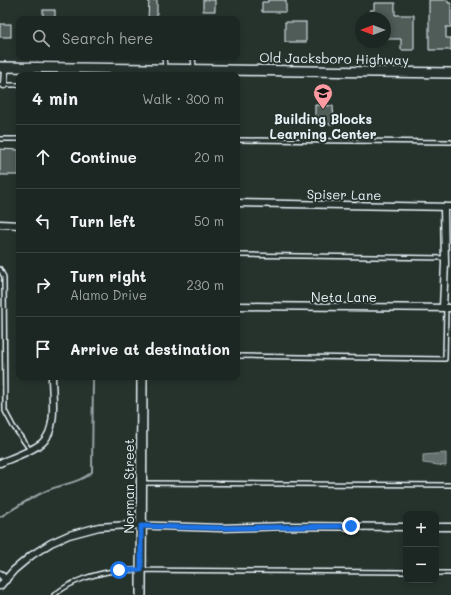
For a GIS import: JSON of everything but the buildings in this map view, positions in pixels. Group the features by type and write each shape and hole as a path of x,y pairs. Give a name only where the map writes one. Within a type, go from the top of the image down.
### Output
{"main road":[{"name":"Old Jacksboro Highway","path":"2,67 52,71 145,72 165,69 194,69 451,72"},
{"name":"Norman Street","path":"140,595 142,380"}],"street":[{"path":"2,67 2,84"},
{"name":"Spiser Lane","path":"240,203 448,207"},
{"path":"447,308 445,258 448,207"},
{"path":"0,224 16,225"},
{"name":"Neta Lane","path":"240,306 447,308"},
{"path":"0,463 42,443 48,435 52,422 52,380"},
{"path":"0,586 14,570 32,555 51,543 69,534 99,526 112,525 221,528 288,526 403,527"},
{"path":"439,527 451,527"},
{"path":"0,574 6,580"}],"lane":[{"path":"164,60 165,69"},
{"path":"194,60 194,69"},
{"path":"2,84 16,85"},
{"path":"0,139 16,139"},
{"path":"240,140 451,142"},
{"path":"240,255 445,258"},
{"path":"0,269 4,277 5,411 12,426 30,450"},
{"path":"240,356 445,359 447,308"},
{"path":"141,483 451,485"},
{"path":"54,595 71,583 86,576 119,570 403,572"},
{"path":"439,573 451,573"}],"shaded area":[{"path":"446,453 446,466 423,463 423,455"}],"waterway":[{"path":"0,517 40,494 82,479 92,472 93,380"}],"place":[{"name":"Building Blocks Learning Center","path":"323,110"}],"route":[{"path":"119,570 141,570 141,526 221,528 351,526"}]}
